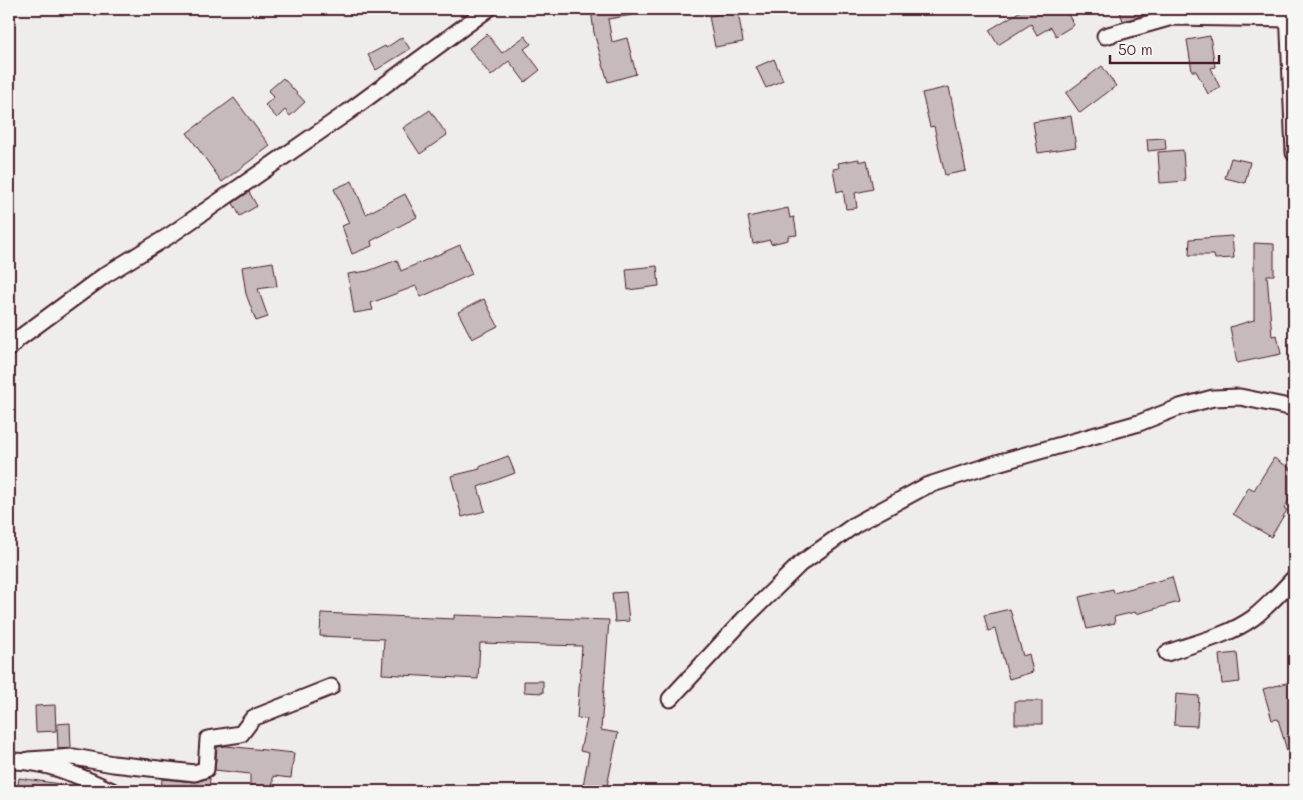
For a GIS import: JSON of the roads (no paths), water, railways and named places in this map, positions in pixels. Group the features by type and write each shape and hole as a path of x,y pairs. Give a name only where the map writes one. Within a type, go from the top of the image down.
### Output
{"street":[{"path":"9,349 18,339 106,275 172,234 348,112 488,9"},
{"path":"1105,36 1172,17 1289,14 1294,153"},
{"path":"670,699 745,618 800,564 856,524 926,486 997,463 1139,423 1180,407 1213,398 1240,397 1294,408"},
{"path":"1167,653 1226,632 1252,619 1271,603 1294,578"},
{"path":"9,761 74,757 112,764 195,773 206,769 208,739 240,734 253,718 331,687"},
{"path":"28,760 72,772 112,791"}]}
